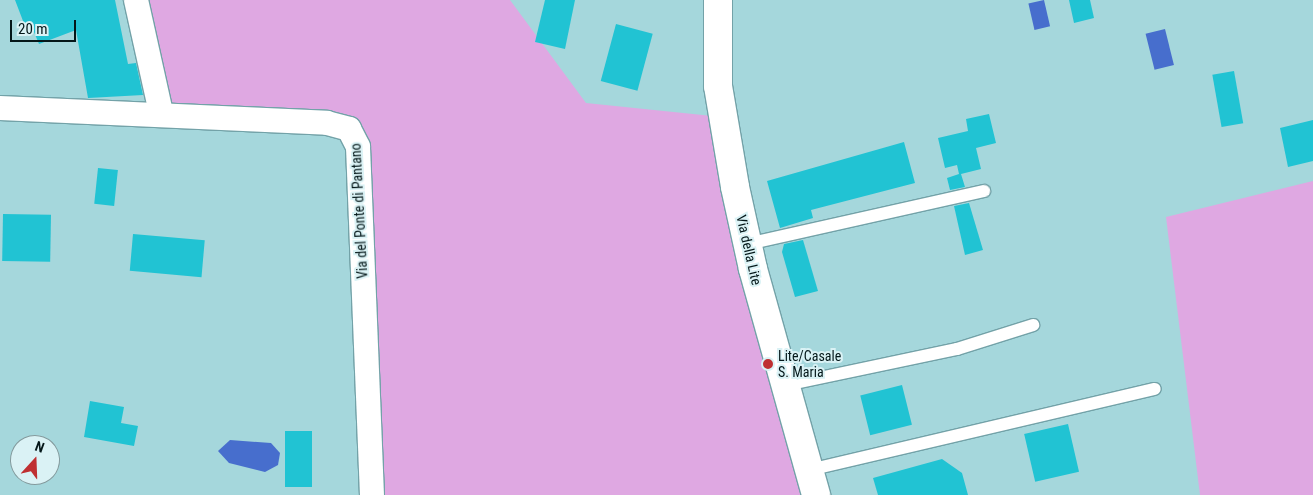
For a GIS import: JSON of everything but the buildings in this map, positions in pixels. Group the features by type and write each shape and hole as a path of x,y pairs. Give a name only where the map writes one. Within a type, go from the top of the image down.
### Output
{"street":[{"path":"136,0 161,113"},
{"name":"Via della Lite","path":"718,0 718,86 747,244 813,482"},
{"name":"Via del Ponte di Pantano","path":"0,108 161,113 336,124 354,134 358,147 372,495"}],"lane":[{"path":"747,244 984,191"},
{"path":"786,385 956,350 1033,325"},
{"path":"813,482 1155,389"}],"shaded area":[{"path":"136,0 510,0 586,103 722,117 816,495 372,495 354,134 161,113"},
{"path":"1313,181 1313,495 1200,495 1166,217"}],"water":[{"path":"1044,0 1050,26 1034,30 1028,4"},
{"path":"1165,29 1174,65 1155,70 1146,34"},
{"path":"230,440 271,443 280,453 278,465 265,472 229,463 218,451"}],"place":[{"name":"Lite/Casale S. Maria","path":"768,364"}]}
